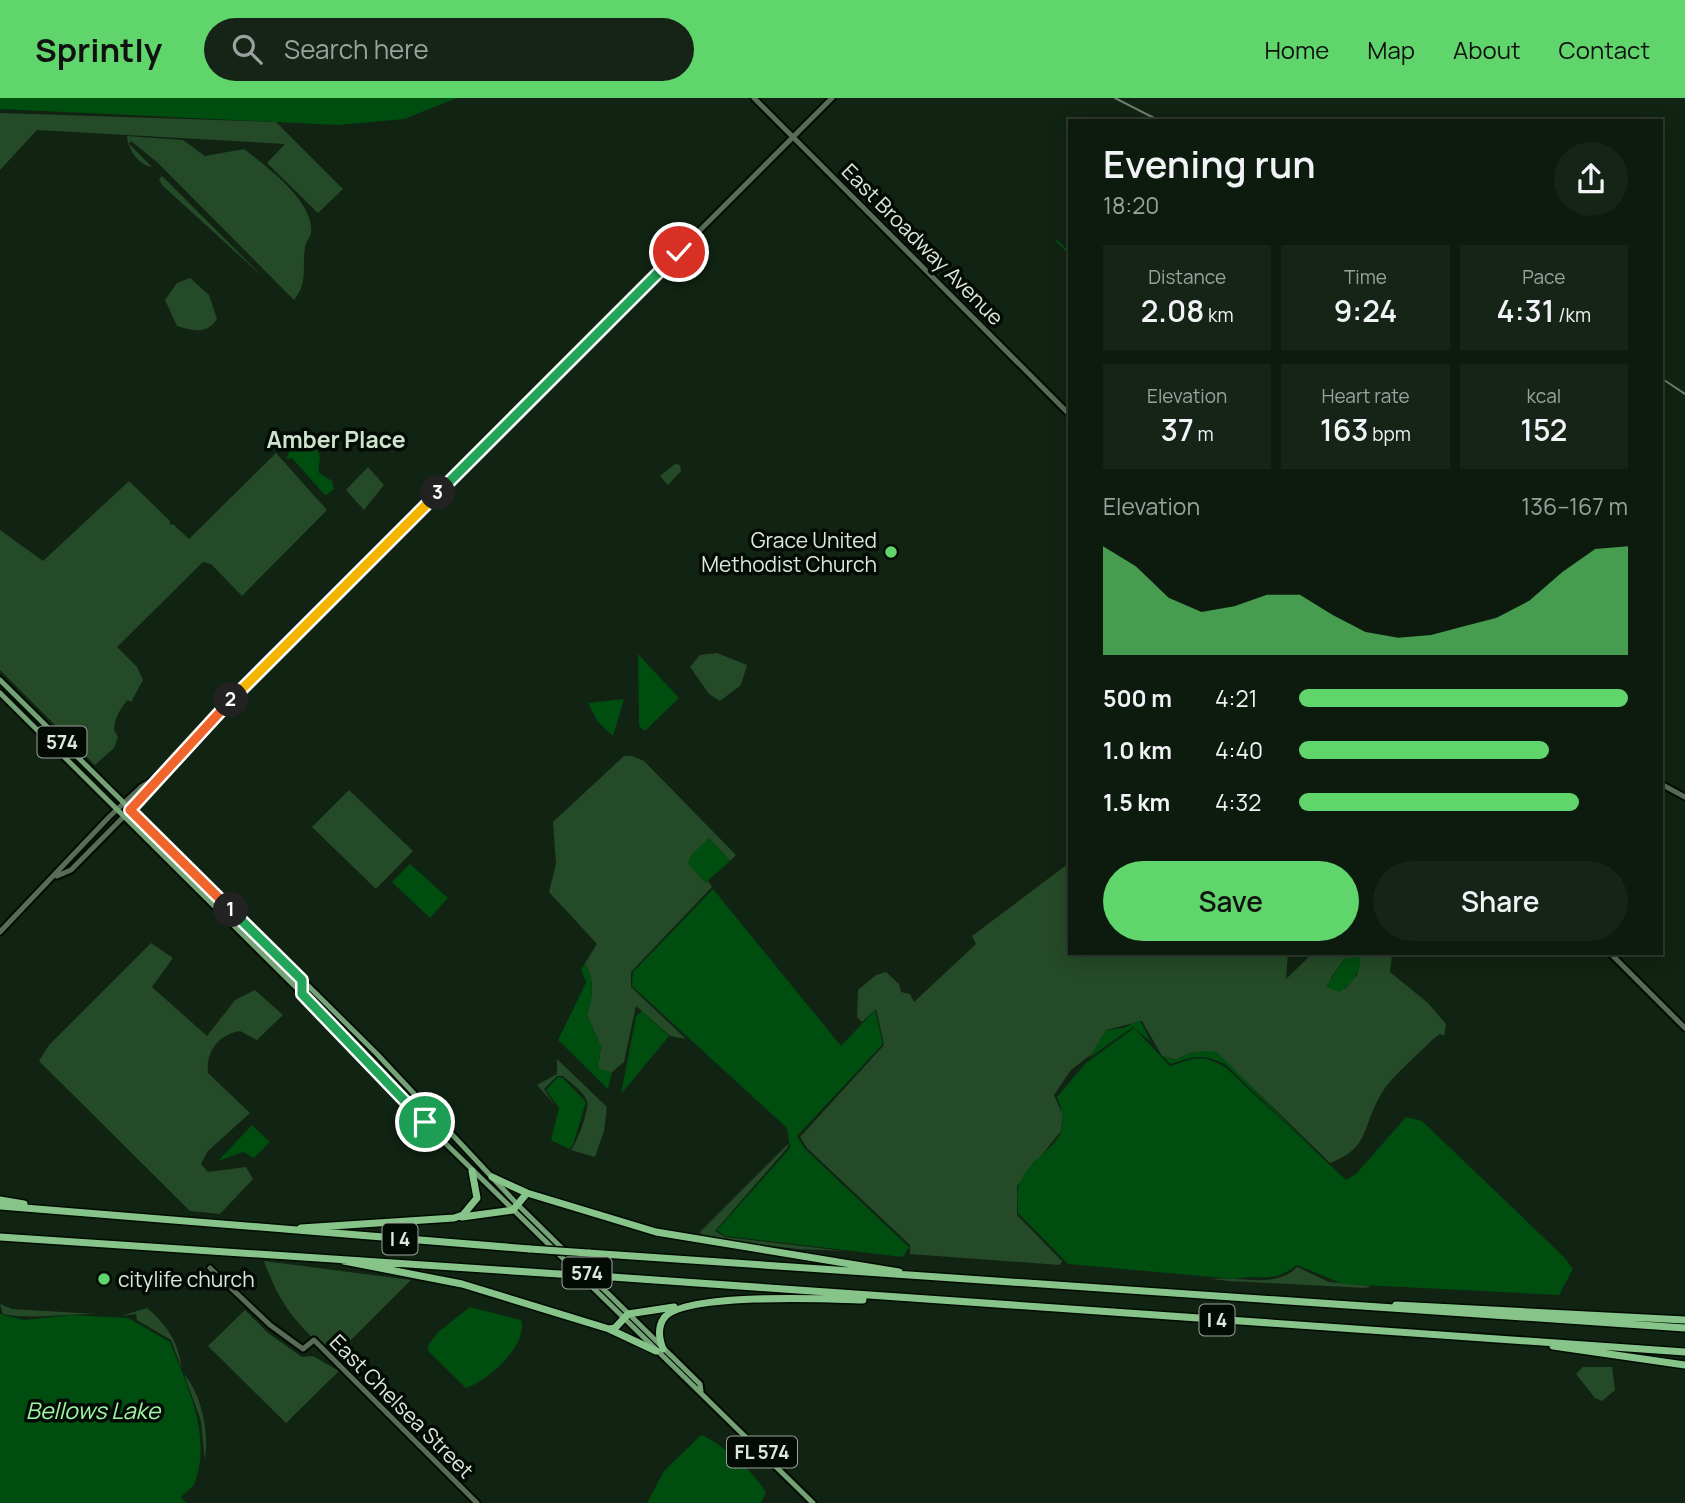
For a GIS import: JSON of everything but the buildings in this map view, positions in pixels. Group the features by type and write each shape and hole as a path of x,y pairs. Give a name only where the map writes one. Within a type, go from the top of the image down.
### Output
{"highway":[{"path":"454,1218 463,1215 477,1198 472,1171"},
{"path":"492,1177 527,1193 656,1232 892,1269 909,1276"},
{"path":"270,1229 454,1218 515,1207 527,1193"},
{"path":"0,1200 41,1209"},
{"name":"I 4","path":"0,1206 530,1250 1685,1328"},
{"name":"I 4","path":"0,1239 612,1277 1685,1352"},
{"path":"341,1259 352,1265 452,1282 609,1329 659,1350 659,1331 664,1318 684,1307 709,1303"},
{"path":"609,1329 620,1324 625,1316 709,1303 762,1299 933,1300"},
{"path":"1351,1305 1685,1320"},
{"path":"1501,1338 1685,1365"}],"main road":[{"name":"574","path":"0,680 302,980 492,1177 515,1207 659,1350 699,1384 701,1391"},
{"path":"0,693 302,994 472,1171 515,1207"},
{"path":"287,979 302,980 302,994"},
{"name":"FL 574","path":"701,1391 813,1503"}],"street":[{"name":"East Broadway Avenue","path":"754,98 1068,413"},
{"path":"57,876 71,870 123,818 220,711 832,98"},
{"path":"0,932 57,876 116,811 141,787 161,775"},
{"path":"1663,784 1685,797"},
{"path":"1612,955 1685,1028"},
{"name":"East Chelsea Street","path":"210,1268 270,1325 303,1349 314,1340 477,1503"}],"shaded area":[{"path":"0,113 276,122 343,189 318,213 267,163 285,144 37,130 0,170"},
{"path":"127,136 183,140 205,156 244,149 287,186 305,209 311,233 305,246 303,282 294,300 158,163 131,141 129,144"},
{"path":"130,145 152,167 135,156"},
{"path":"162,176 264,278 162,185 159,179"},
{"path":"190,278 209,295 217,319 204,330 177,326 165,300 177,283"},
{"path":"276,453 327,510 242,596 211,564 203,562 117,647 137,667 143,680 131,702 128,700 118,714 114,730 118,737 114,748 95,765 0,670 0,530 43,561 129,481 170,521 170,525 173,524 189,539"},
{"path":"675,464 680,465 681,471 668,485 660,476"},
{"path":"368,467 384,485 364,510 346,490"},
{"path":"717,653 747,665 741,685 720,701 709,694 690,667 700,655"},
{"path":"624,756 644,761 736,855 730,861 709,838 705,883 708,881 712,887 631,972 631,987 686,1039 670,1036 636,1006 624,1062 611,1073 598,1069 601,1047 587,1015 592,988 585,963 597,944 549,892 556,864 553,822"},
{"path":"349,790 413,851 376,889 312,827"},
{"path":"1068,864 1068,955 1288,955 1286,979 1311,955 1392,955 1390,972 1428,1003 1446,1024 1444,1036 1440,1034 1432,1040 1391,1081 1374,1107 1359,1143 1352,1151 1330,1163 1216,1052 1190,1053 1176,1060 1162,1056 1142,1021 1106,1030 1097,1050 1071,1070 1054,1095 1063,1116 1061,1131 1017,1186 1017,1215 1062,1261 1060,1265 910,1254 910,1245 807,1148 800,1137 884,1045 876,1009 862,1022 857,1017 858,990 876,975 886,972 899,984 901,992 910,994 914,1002 976,944 972,936","holes":["1360,957 1357,975 1345,989 1330,988 1331,978 1344,959"]},
{"path":"151,943 173,958 152,987 207,1036 235,1000 255,990 283,1015 257,1040 240,1031 225,1036 211,1051 208,1073 250,1113 208,1151 201,1164 208,1172 246,1167 253,1179 220,1214 190,1211 39,1061 49,1045"},
{"path":"557,1059 607,1107 604,1131 595,1157 571,1150 586,1111 587,1101 583,1094 563,1076 557,1076 544,1089 554,1104 537,1085 557,1074"},
{"path":"788,1144 715,1231 725,1237 844,1251 797,1249 704,1238 700,1232"},
{"path":"264,1261 411,1280 334,1357 292,1314 277,1291"},
{"path":"1297,1267 1329,1282 1371,1286 1366,1288 1211,1279 1268,1280 1289,1274"},
{"path":"0,1304 12,1309 97,1314 15,1316 3,1314"},
{"path":"147,1308 171,1335 182,1369 171,1340 137,1320 136,1314 121,1316"},
{"path":"245,1310 268,1333 302,1357 313,1356 339,1371 286,1423 208,1346"},
{"path":"1583,1367 1612,1367 1615,1390 1602,1401 1595,1398 1576,1374"},
{"path":"184,1374 195,1392 203,1415 205,1460 201,1421"}],"water":[{"path":"0,98 457,98 404,119 339,125 0,109"},
{"path":"292,447 302,451 313,448 317,450 320,456 319,473 332,481 334,489 326,495 292,458 286,459"},
{"path":"638,654 679,698 645,731 639,726"},
{"path":"624,699 613,736 598,722 588,703"},
{"path":"709,838 730,861 705,883 688,863 691,855"},
{"path":"410,864 448,898 430,918 392,882"},
{"path":"713,889 841,1046 875,1010 883,1044 797,1136 805,1149 909,1247 903,1257 725,1236 717,1230 790,1148 787,1128 632,986 633,972"},
{"path":"1360,957 1352,982 1340,992 1326,987 1344,959"},
{"path":"585,963 592,988 587,1015 601,1047 598,1069 612,1072 608,1089 558,1040 586,982 581,969"},
{"path":"642,1011 669,1036 621,1094 636,1016"},
{"path":"1140,1020 1151,1042 1133,1027 1089,1058 1106,1030 1123,1028"},
{"path":"1134,1028 1170,1066 1203,1058 1225,1067 1346,1180 1356,1174 1406,1117 1422,1121 1564,1257 1573,1269 1559,1295 1343,1284 1297,1265 1274,1276 1234,1279 1068,1264 1018,1213 1018,1188 1034,1162 1058,1138 1062,1127 1062,1114 1057,1097 1086,1063"},
{"path":"1216,1052 1227,1062 1327,1163 1226,1065 1199,1057 1171,1064 1162,1056 1176,1060 1190,1053"},
{"path":"558,1077 563,1078 586,1102 573,1145 569,1149 551,1140 559,1108 546,1090"},
{"path":"252,1125 270,1142 254,1158 243,1152 218,1161"},
{"path":"470,1307 521,1320 522,1330 519,1340 505,1360 485,1378 466,1388 428,1351 428,1346 437,1333"},
{"name":"Bellows Lake","path":"0,1314 24,1320 72,1315 128,1318 170,1342 190,1393 201,1446 195,1482 181,1498 187,1503 0,1503"},
{"path":"701,1435 728,1452 755,1478 766,1493 761,1503 647,1503 664,1471"}],"waterway":[{"path":"1057,241 1068,252"}],"railway":[{"path":"1115,98 1156,119"},
{"path":"1663,379 1685,394"}],"place":[{"name":"Grace United Methodist Church","path":"891,552"},
{"name":"citylife church","path":"104,1279"}],"district":[{"name":"Amber Place","path":"336,439"}],"route":[{"path":"425,1122 370,1061 302,994 302,980 130,810 203,728 679,252"}]}
